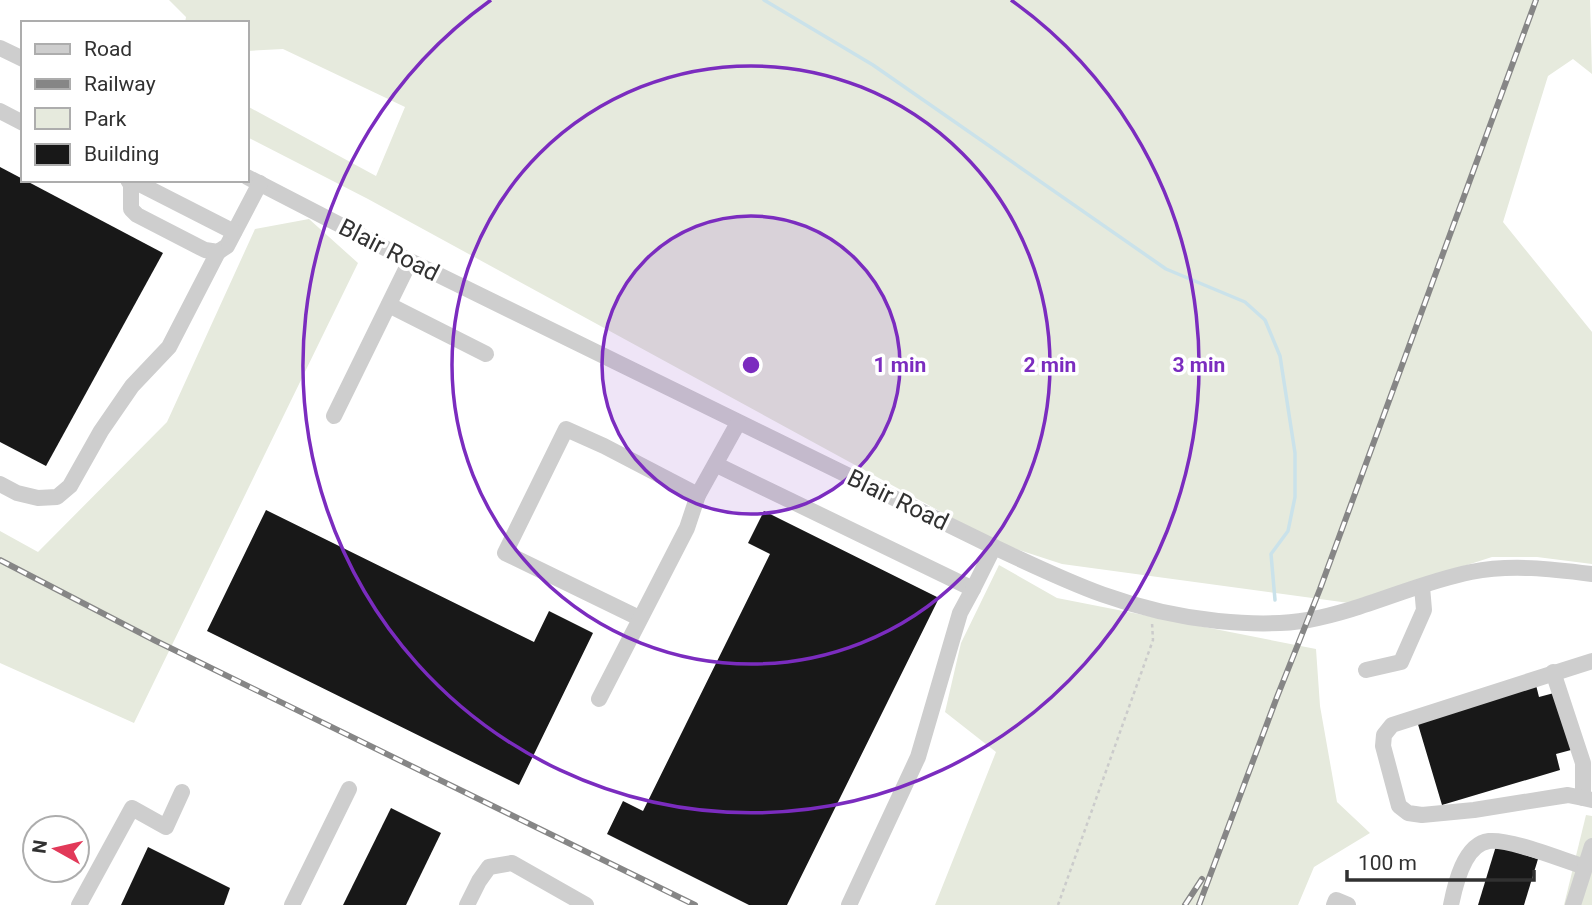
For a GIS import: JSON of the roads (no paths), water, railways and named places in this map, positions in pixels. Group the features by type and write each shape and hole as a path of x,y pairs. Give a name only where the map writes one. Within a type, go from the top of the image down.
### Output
{"street":[{"path":"0,48 21,59"},
{"path":"0,111 21,122"},
{"path":"0,484 17,493 38,498 57,497 69,486 101,431 132,386 169,347 218,252 227,246 253,180"},
{"name":"Blair Road","path":"253,180 410,261 1072,585 1148,610 1201,620 1270,624 1308,620 1469,573 1508,568 1592,574"},
{"path":"130,182 131,209 137,215 205,250 218,252"},
{"path":"134,182 234,232"},
{"path":"334,416 410,261"},
{"path":"389,305 486,354"},
{"path":"599,699 687,528 698,495 738,423"},
{"path":"639,618 505,553 566,429 698,495"},
{"path":"717,465 973,589"},
{"path":"849,905 918,757 960,613 994,547"},
{"path":"1366,670 1401,662 1424,610 1422,587"},
{"path":"1553,672 1587,763 1588,799 1568,795 1474,810 1422,815 1408,813 1399,806 1383,746 1384,735 1392,724 1553,672 1592,661"},
{"path":"292,905 349,789"},
{"path":"79,905 132,808 166,827 182,792"},
{"path":"1451,905 1464,863 1476,847 1488,841 1510,844 1585,867"},
{"path":"1573,905 1592,846"},
{"path":"467,905 489,867 512,863 586,905"},
{"path":"1334,905 1336,900 1348,905"}],"waterway":[{"path":"764,0 873,65 1166,269 1245,302 1265,320 1280,356 1295,453 1295,497 1288,531 1271,554 1275,600"}],"railway":[{"path":"1199,905 1320,589 1536,0"},
{"path":"0,560 156,641 695,905"},
{"path":"1185,905 1202,879"}]}
